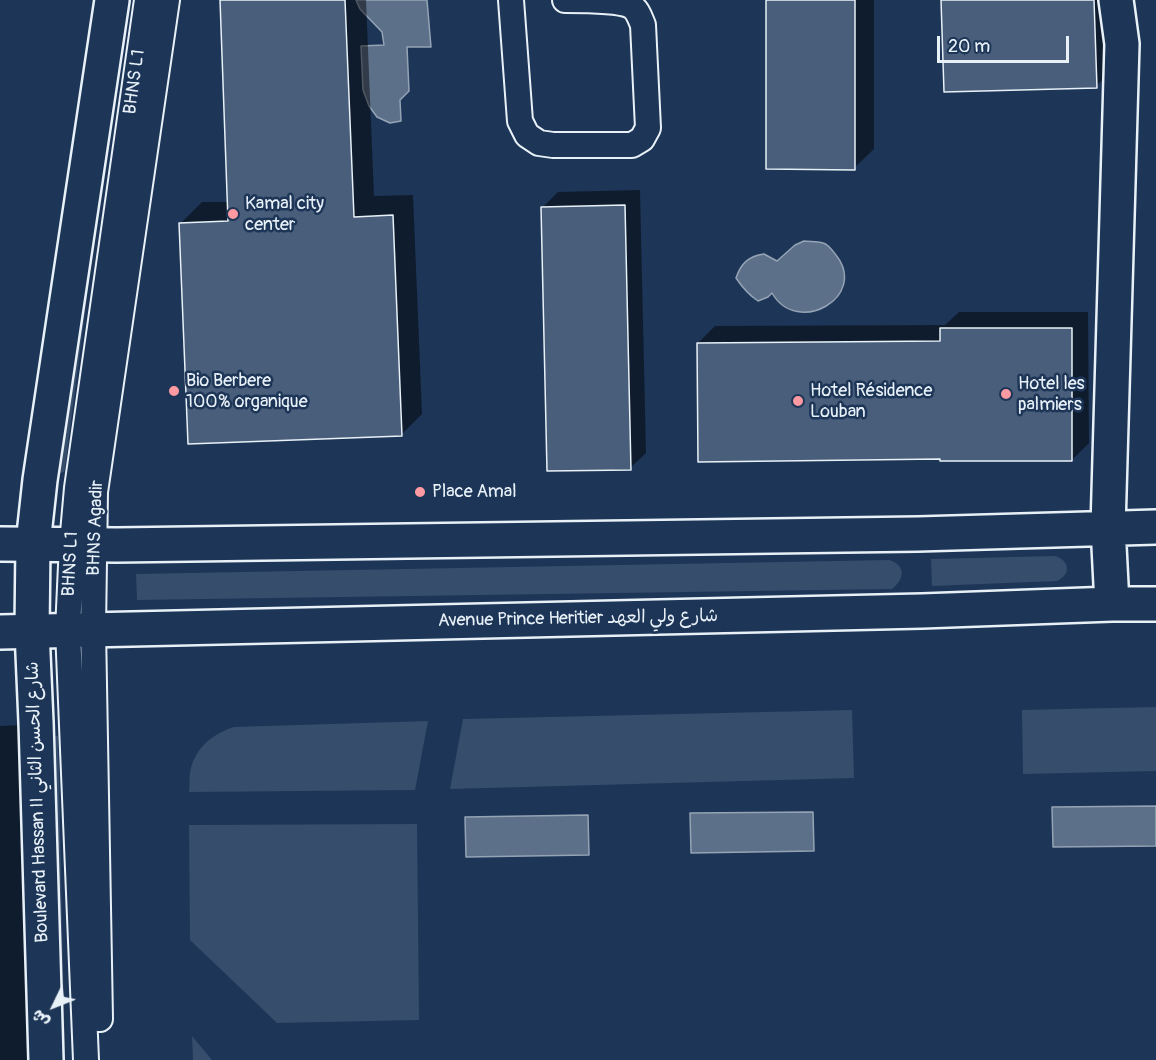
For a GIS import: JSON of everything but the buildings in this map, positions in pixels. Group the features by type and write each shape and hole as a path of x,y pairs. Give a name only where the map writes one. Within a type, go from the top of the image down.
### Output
{"street":[{"path":"33,544 40,480 112,0"},
{"path":"1112,604 1108,527 1122,44 1116,0"},
{"path":"0,544 918,534 1156,527"},
{"name":"Boulevard Hassan II شارع الحسن الثاني","path":"33,544 32,631 46,1060"},
{"name":"Avenue Prince Heritier شارع ولي العهد","path":"0,632 1156,604"}],"lane":[{"name":"BHNS L1","path":"83,544 77,488 147,0"},
{"name":"BHNS Agadir","path":"101,1060 80,629 83,544 95,492 167,0"},
{"path":"512,0 520,122 527,135 538,143 553,145 632,145 642,139 648,128 643,25 639,14 631,6 620,2 565,0"},
{"path":"80,629 86,1060"}],"shaded area":[{"path":"125,0 65,468 64,472 60,473 56,471"},
{"path":"356,0 427,0 431,47 407,47 409,91 400,100 401,121 390,123 377,117 369,106 363,90 361,46 384,45 382,32 360,9"},
{"path":"804,241 821,242 827,245 836,255 844,270 843,285 837,297 826,306 812,311 797,312 783,306 772,293 758,301 736,278 743,264 754,256 764,254 777,261 795,245"},
{"path":"1055,556 1060,558 1067,567 1065,575 1057,581 932,586 931,559"},
{"path":"889,560 898,565 902,573 892,589 137,600 136,574"},
{"path":"1156,707 1156,771 1023,774 1022,710"},
{"path":"852,710 854,778 450,789 463,719"},
{"path":"428,721 415,790 189,792 190,771 197,753 213,737 234,727"},
{"path":"46,736 58,736 65,1060 53,1060"},
{"path":"1156,806 1156,846 1053,847 1052,807"},
{"path":"813,812 814,851 691,853 690,813"},
{"path":"588,815 589,855 466,857 465,817"},
{"path":"417,824 419,1020 277,1023 190,940 189,825"},
{"path":"192,1036 212,1060 193,1060"}],"place":[{"name":"Kamal city center","path":"233,214"},
{"name":"Bio Berbere 100% organique","path":"174,391"},
{"name":"Hotel les palmiers","path":"1006,394"},
{"name":"Hotel Résidence Louban","path":"798,401"},
{"name":"Place Amal","path":"420,492"}]}
